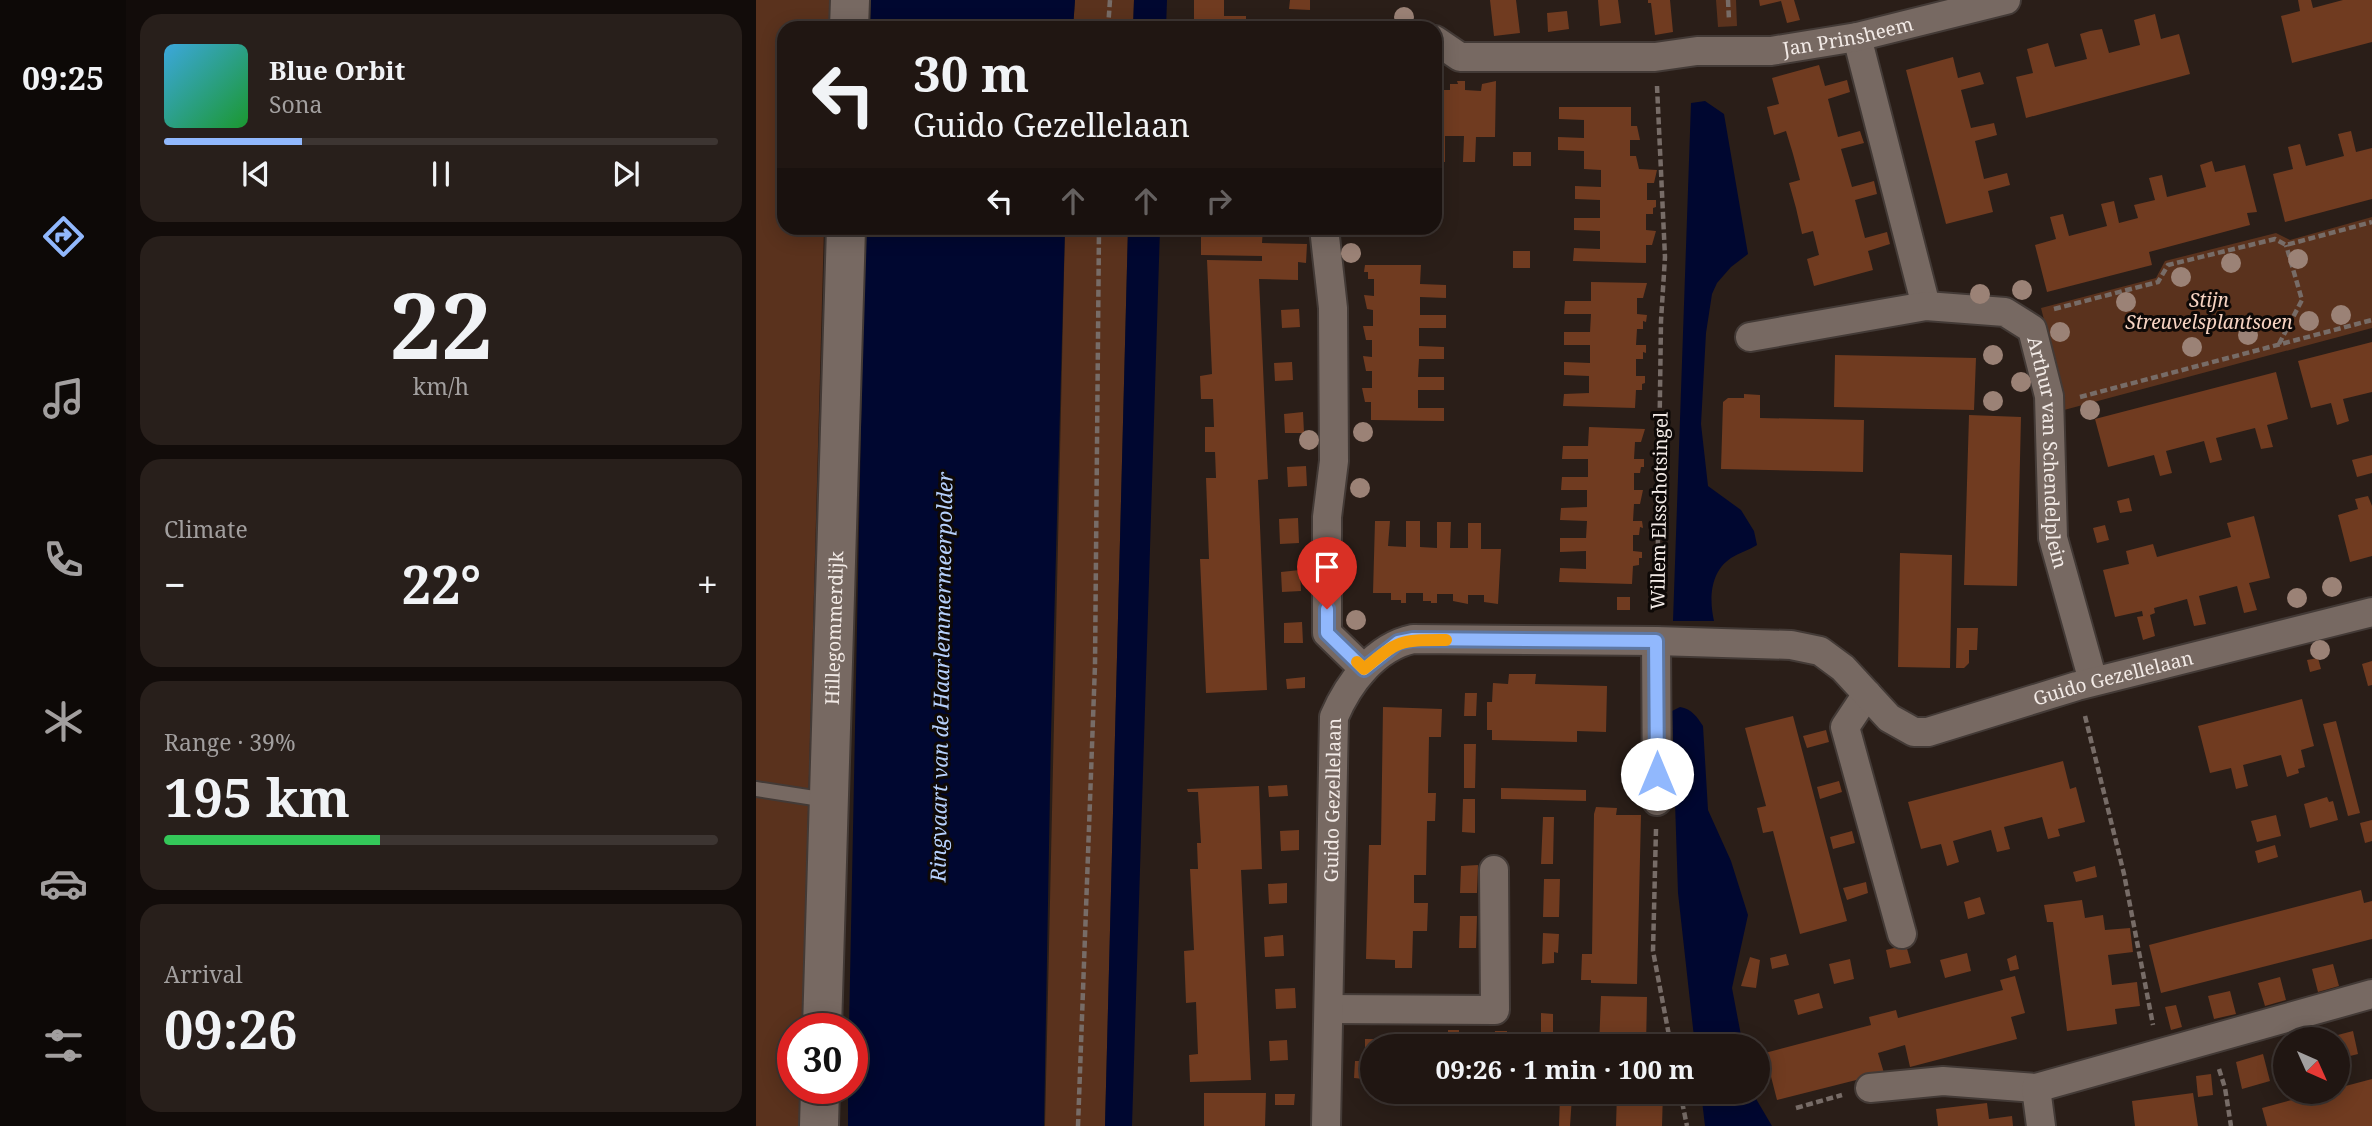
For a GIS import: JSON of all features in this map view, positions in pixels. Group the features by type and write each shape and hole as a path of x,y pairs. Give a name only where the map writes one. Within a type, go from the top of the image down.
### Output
{"street":[{"path":"849,21 850,0"},
{"name":"Jan Prinsheem","path":"1442,45 1460,57 1655,57 1697,51 1771,51 1857,37 2006,0"},
{"path":"1857,37 1926,306"},
{"name":"Hillegommerdijk","path":"822,1013 846,235"},
{"path":"1325,235 1333,308 1334,461 1327,517 1327,633 1364,669"},
{"name":"Arthur van Schendelplein","path":"1750,337 1926,306 2005,312 2032,329 2049,396 2053,538 2085,683"},
{"name":"Guido Gezellelaan","path":"1326,1126 1334,717 1342,697 1364,669 1398,642 1413,639 1791,645 1821,651 1843,668 1889,718 1914,732 1928,732 2085,683 2372,612"},
{"path":"1656,641 1657,801"},
{"path":"1867,694 1845,727 1902,934"},
{"path":"1329,1009 1495,1010 1494,870"},
{"path":"1870,1088 1942,1081 2036,1088 2372,995"},
{"path":"2036,1088 2041,1126"},
{"path":"819,1126 820,1104"}],"lane":[{"path":"756,789 828,801"}],"path":[{"path":"1108,21 1110,0"},
{"path":"1728,0 1729,7"},
{"name":"Willem Elsschotsingel","path":"1655,57 1665,257 1661,321 1656,641"},
{"path":"2286,246 2372,222"},
{"path":"1078,1126 1095,665 1099,235"},
{"path":"2045,311 2158,282 2168,265 2275,239 2286,246 2302,299 2279,344"},
{"path":"2048,405 2372,320"},
{"path":"2085,683 2159,1054"},
{"path":"1657,801 1653,951 1669,1034"},
{"path":"2211,1040 2225,1088 2231,1126"},
{"path":"1796,1108 1870,1088"},
{"path":"1682,1104 1687,1126"}],"green space":[{"path":"756,0 830,0 829,21 777,21 777,235 824,235 802,1013 777,1013 777,1104 800,1104 799,1126 756,1126"},
{"path":"1075,0 1134,0 1133,21 1074,21"},
{"path":"1716,0 1736,0 1737,26 1718,27"},
{"name":"Stijn Streuvelsplantsoen","path":"2372,217 2372,328 2064,410 2063,394 2041,308 2156,278 2165,261 2276,233 2290,240"},
{"path":"1065,235 1128,235 1105,1126 1045,1126"}],"water":[{"path":"871,0 1075,0 1074,21 870,21"},
{"path":"1134,0 1167,0 1166,21 1133,21"},
{"path":"1705,101 1724,114 1748,254 1731,267 1717,283 1712,294 1706,333 1701,424 1708,486 1741,510 1754,531 1757,545 1731,558 1715,578 1712,595 1714,621 1673,621 1691,103"},
{"name":"Ringvaart van de Haarlemmermeerpolder","path":"865,235 1065,235 1051,734 1044,1126 848,1126 848,1104 868,1104 868,1013 849,1013"},
{"path":"1128,235 1160,235 1132,1126 1105,1126"},
{"path":"1684,708 1703,726 1708,810 1731,861 1748,915 1732,988 1741,1034 1694,1034 1678,893 1672,711"},
{"path":"1702,1104 1759,1104 1772,1126 1705,1126"}],"building":[{"path":"1194,0 1224,0 1224,16 1246,16 1246,21 1194,21"},
{"path":"1290,0 1310,0 1310,10 1289,9"},
{"path":"1490,0 1516,0 1520,33 1494,36"},
{"path":"1598,0 1618,0 1621,23 1600,26"},
{"path":"1648,0 1670,0 1673,32 1655,35 1651,3 1648,3"},
{"path":"1759,0 1794,0 1800,20 1787,23 1781,1 1760,6"},
{"path":"2298,0 2311,0 2313,8 2343,0 2372,0 2372,42 2292,63 2281,16 2300,11"},
{"path":"1567,11 1569,29 1548,32 1547,13"},
{"path":"2155,14 2161,39 2179,34 2190,74 2026,118 2016,77 2033,73 2027,49 2048,43 2055,67 2087,59 2080,34 2090,31 2102,29 2109,53 2140,45 2134,20"},
{"path":"1953,57 1958,78 1980,72 1984,84 1961,90 1971,128 1994,123 1997,135 1975,141 1984,179 2007,173 2010,185 1988,191 1993,212 1946,224 1906,70"},
{"path":"1819,65 1825,86 1847,80 1850,92 1828,99 1838,137 1860,131 1864,143 1841,149 1852,187 1874,181 1877,194 1855,200 1865,238 1887,232 1890,244 1868,251 1873,270 1814,286 1807,259 1819,255 1813,231 1802,234 1789,183 1800,180 1786,131 1774,135 1767,107 1779,104 1772,78"},
{"path":"1457,81 1465,81 1465,90 1481,91 1482,84 1496,81 1495,137 1476,137 1475,162 1463,162 1464,136 1445,136 1445,162 1442,162 1442,90 1450,90 1450,84 1458,84"},
{"path":"1559,107 1631,107 1631,126 1637,126 1640,140 1630,140 1630,156 1636,156 1639,169 1657,170 1654,183 1647,183 1647,200 1656,200 1656,207 1653,208 1653,214 1646,214 1646,230 1656,231 1652,245 1646,245 1646,263 1573,261 1574,248 1600,249 1600,231 1574,230 1574,218 1600,218 1600,200 1575,199 1575,186 1601,187 1601,170 1584,169 1584,151 1558,150 1558,137 1584,138 1584,120 1559,119"},
{"path":"2351,131 2356,152 2372,148 2372,199 2285,222 2273,174 2293,169 2288,147 2300,144 2306,166 2344,156 2338,134"},
{"path":"1513,152 1531,152 1531,166 1513,166"},
{"path":"2212,161 2215,172 2245,165 2257,212 2247,213 2250,225 2149,252 2152,265 2047,292 2035,245 2056,239 2050,217 2063,214 2069,236 2107,226 2101,204 2114,201 2119,223 2138,218 2134,205 2155,200 2149,178 2162,175 2167,197 2206,187 2200,165"},
{"path":"1201,235 1263,235 1262,243 1307,244 1306,263 1298,262 1298,280 1259,279 1268,479 1258,480 1267,690 1206,693 1200,559 1209,559 1206,478 1216,478 1215,452 1205,452 1205,427 1214,427 1213,399 1201,399 1200,376 1212,374 1207,260 1262,261 1262,256 1201,255"},
{"path":"1513,251 1530,251 1530,268 1513,268"},
{"path":"1365,265 1421,265 1420,284 1446,285 1446,298 1420,297 1420,315 1446,315 1446,328 1419,328 1419,346 1444,347 1444,359 1419,359 1418,377 1444,377 1444,390 1418,390 1418,408 1444,408 1444,421 1371,420 1371,402 1365,402 1362,388 1372,388 1372,371 1366,371 1363,356 1372,357 1372,340 1366,340 1363,326 1373,326 1373,310 1367,309 1364,295 1374,296 1374,279 1368,279 1368,272 1364,272"},
{"path":"1591,282 1647,283 1643,298 1637,298 1637,314 1647,315 1646,322 1643,321 1643,329 1637,329 1636,345 1646,345 1646,353 1643,352 1643,359 1636,359 1636,376 1645,376 1645,383 1642,384 1642,390 1636,390 1635,408 1563,406 1564,394 1589,393 1589,376 1564,375 1564,362 1590,363 1590,345 1564,345 1564,332 1590,332 1591,314 1564,314 1565,301 1591,301"},
{"path":"1299,309 1300,327 1282,328 1281,310"},
{"path":"2372,342 2372,392 2343,399 2349,421 2337,425 2331,403 2311,408 2298,361"},
{"path":"1835,355 1976,358 1974,410 1834,407"},
{"path":"1292,362 1293,380 1275,381 1274,363"},
{"path":"2276,372 2288,419 2267,425 2273,447 2261,449 2255,428 2216,438 2222,460 2210,463 2204,441 2166,451 2172,473 2160,476 2154,455 2108,467 2095,419"},
{"path":"1744,394 1760,395 1760,418 1864,420 1863,472 1721,469 1723,402 1728,398 1744,398"},
{"path":"1303,412 1304,433 1285,433 1284,414"},
{"path":"1969,415 2021,417 2017,586 1964,585"},
{"path":"1589,427 1645,429 1641,442 1635,442 1634,459 1644,459 1644,467 1641,467 1640,473 1634,473 1634,490 1643,490 1640,504 1634,504 1633,521 1642,521 1643,528 1640,527 1639,535 1633,535 1633,551 1642,552 1642,558 1639,558 1639,565 1633,566 1632,584 1559,582 1560,568 1586,569 1586,551 1560,552 1560,538 1586,538 1587,521 1560,520 1561,508 1587,507 1587,490 1561,490 1562,477 1588,477 1588,459 1562,459 1563,446 1588,446"},
{"path":"2372,455 2372,473 2357,477 2352,460"},
{"path":"1306,466 1307,486 1288,487 1287,467"},
{"path":"2368,496 2372,506 2372,556 2350,562 2338,515 2358,509 2355,499"},
{"path":"2129,498 2132,511 2120,513 2117,501"},
{"path":"2254,516 2270,578 2249,583 2257,610 2244,613 2237,586 2199,596 2206,624 2194,626 2187,599 2154,608 2155,613 2150,615 2155,636 2143,640 2137,617 2143,616 2142,611 2115,617 2103,570 2129,564 2126,551 2153,544 2157,557 2231,537 2227,523"},
{"path":"1298,518 1299,543 1280,544 1279,519"},
{"path":"1375,521 1390,521 1388,546 1406,547 1406,521 1420,521 1420,547 1437,548 1437,522 1451,522 1450,548 1468,548 1468,523 1481,523 1481,549 1501,549 1498,604 1484,602 1484,595 1468,595 1468,604 1453,601 1453,594 1437,594 1437,603 1431,603 1423,601 1423,593 1406,593 1406,603 1401,603 1401,600 1391,600 1391,593 1373,593"},
{"path":"2105,525 2109,540 2097,543 2093,528"},
{"path":"1900,553 1952,555 1950,668 1898,667"},
{"path":"1300,570 1301,591 1282,592 1281,572"},
{"path":"1617,597 1630,597 1630,610 1617,610"},
{"path":"1302,622 1303,643 1284,643 1284,623"},
{"path":"1957,628 1978,628 1977,650 1969,650 1969,663 1964,668 1956,668"},
{"path":"2318,658 2321,669 2310,672 2307,660"},
{"path":"2372,661 2372,685 2368,686 2362,664"},
{"path":"1509,674 1536,674 1535,684 1607,686 1606,732 1577,731 1577,742 1492,740 1492,730 1487,730 1487,702 1492,702 1493,683 1508,684"},
{"path":"1305,677 1305,688 1287,689 1286,679"},
{"path":"1465,693 1477,693 1476,716 1464,716"},
{"path":"2302,699 2314,746 2301,750 2305,767 2298,769 2299,773 2287,777 2281,755 2243,765 2248,786 2236,789 2231,768 2210,773 2198,726"},
{"path":"1383,707 1442,709 1441,737 1429,737 1428,793 1436,793 1435,821 1427,821 1426,875 1414,875 1414,903 1428,903 1427,931 1413,931 1412,968 1395,968 1395,960 1366,959 1369,845 1381,845"},
{"path":"1793,716 1847,921 1800,934 1773,831 1763,833 1757,808 1766,806 1745,728"},
{"path":"2336,721 2360,813 2348,816 2323,724"},
{"path":"1826,730 1829,742 1807,748 1803,736"},
{"path":"1464,744 1476,744 1475,788 1464,788"},
{"path":"2063,761 2070,789 2076,787 2085,822 2058,829 2060,836 2048,839 2042,817 2004,827 2010,849 1997,852 1991,830 1953,841 1959,862 1947,866 1941,844 1921,849 1908,802"},
{"path":"1839,781 1842,792 1820,799 1817,787"},
{"path":"1287,785 1288,796 1269,797 1268,786"},
{"path":"1259,786 1262,869 1241,870 1251,1080 1190,1082 1189,1055 1198,1054 1196,1002 1186,1003 1184,951 1194,950 1190,869 1198,869 1197,843 1201,843 1198,792 1188,792 1187,789"},
{"path":"1501,788 1586,790 1586,801 1501,799"},
{"path":"2327,797 2329,802 2333,801 2338,820 2310,828 2304,804"},
{"path":"1463,799 1475,799 1475,833 1462,832"},
{"path":"1596,807 1617,808 1616,815 1641,815 1637,984 1591,983 1591,980 1581,980 1582,954 1592,954"},
{"path":"2276,815 2281,836 2257,842 2251,821"},
{"path":"1543,817 1554,817 1553,864 1541,864"},
{"path":"2372,820 2372,841 2365,843 2360,823"},
{"path":"1299,830 1299,850 1281,851 1280,831"},
{"path":"1852,831 1855,843 1833,849 1830,837"},
{"path":"2275,845 2278,857 2258,863 2255,851"},
{"path":"1478,865 1477,893 1460,893 1461,866"},
{"path":"2095,866 2097,877 2076,882 2073,872"},
{"path":"1544,879 1560,879 1559,917 1543,917"},
{"path":"1866,882 1868,893 1847,900 1843,888"},
{"path":"1287,883 1287,903 1269,904 1268,884"},
{"path":"2361,890 2364,903 2372,901 2372,939 2161,993 2149,945"},
{"path":"1980,897 1985,914 1968,919 1964,902"},
{"path":"2082,900 2085,918 2103,915 2105,930 2130,928 2133,952 2108,955 2112,985 2137,982 2140,1006 2115,1009 2117,1024 2067,1031 2053,922 2047,922 2044,905"},
{"path":"1460,916 1477,916 1476,948 1459,948"},
{"path":"1543,933 1559,934 1558,953 1554,952 1554,963 1542,964"},
{"path":"1283,935 1284,956 1265,957 1264,937"},
{"path":"1906,945 1911,963 1890,968 1886,950"},
{"path":"1967,953 1971,971 1945,978 1940,960"},
{"path":"1786,954 1789,965 1772,969 1770,958"},
{"path":"2016,955 2019,969 2010,971 2007,959"},
{"path":"1750,957 1760,960 1756,988 1741,986"},
{"path":"1850,959 1854,979 1834,984 1829,964"},
{"path":"2333,964 2339,986 2318,992 2312,969"},
{"path":"2015,976 2025,1013 2011,1017 2017,1039 1910,1067 1905,1045 1878,1053 1884,1073 1777,1100 1770,1073 1770,1052 1871,1025 1869,1017 1896,1010 1898,1018 2003,990 2000,980"},
{"path":"2280,977 2286,1000 2265,1006 2258,983"},
{"path":"1295,988 1296,1008 1276,1009 1275,989"},
{"path":"2230,991 2236,1014 2214,1019 2208,996"},
{"path":"1819,993 1823,1008 1798,1015 1794,1000"},
{"path":"1601,996 1647,997 1646,1034 1599,1034"},
{"path":"2176,1005 2182,1027 2171,1030 2165,1007"},
{"path":"1541,1013 1553,1014 1553,1034 1541,1034"},
{"path":"1448,1030 1459,1030 1459,1034 1448,1034"},
{"path":"1495,1031 1507,1031 1507,1034 1495,1034"},
{"path":"2353,1031 2358,1054 2350,1056 2350,1032"},
{"path":"1287,1040 1288,1060 1270,1061 1269,1041"},
{"path":"2263,1054 2270,1081 2242,1089 2236,1062"},
{"path":"1355,1061 1360,1061 1360,1079 1354,1078"},
{"path":"2211,1074 2213,1095 2198,1097 2196,1076"},
{"path":"2372,1079 2372,1126 2267,1126 2262,1108 2277,1104 2350,1104 2350,1085"},
{"path":"1204,1093 1266,1093 1265,1126 1204,1126"},
{"path":"2193,1093 2198,1126 2135,1126 2132,1101"},
{"path":"1275,1094 1295,1094 1294,1105 1275,1105"},
{"path":"1987,1103 1989,1119 2012,1116 2013,1126 1938,1126 1936,1109"},
{"path":"1560,1104 1572,1104 1570,1126 1559,1126"},
{"path":"1617,1104 1663,1104 1662,1126 1616,1126"}],"slow traffic":[{"path":"1357,662 1364,669 1398,642 1413,639 1446,640"}],"route":[{"path":"1327,609 1327,633 1364,669 1398,642 1413,639 1656,641 1657,774"}]}
